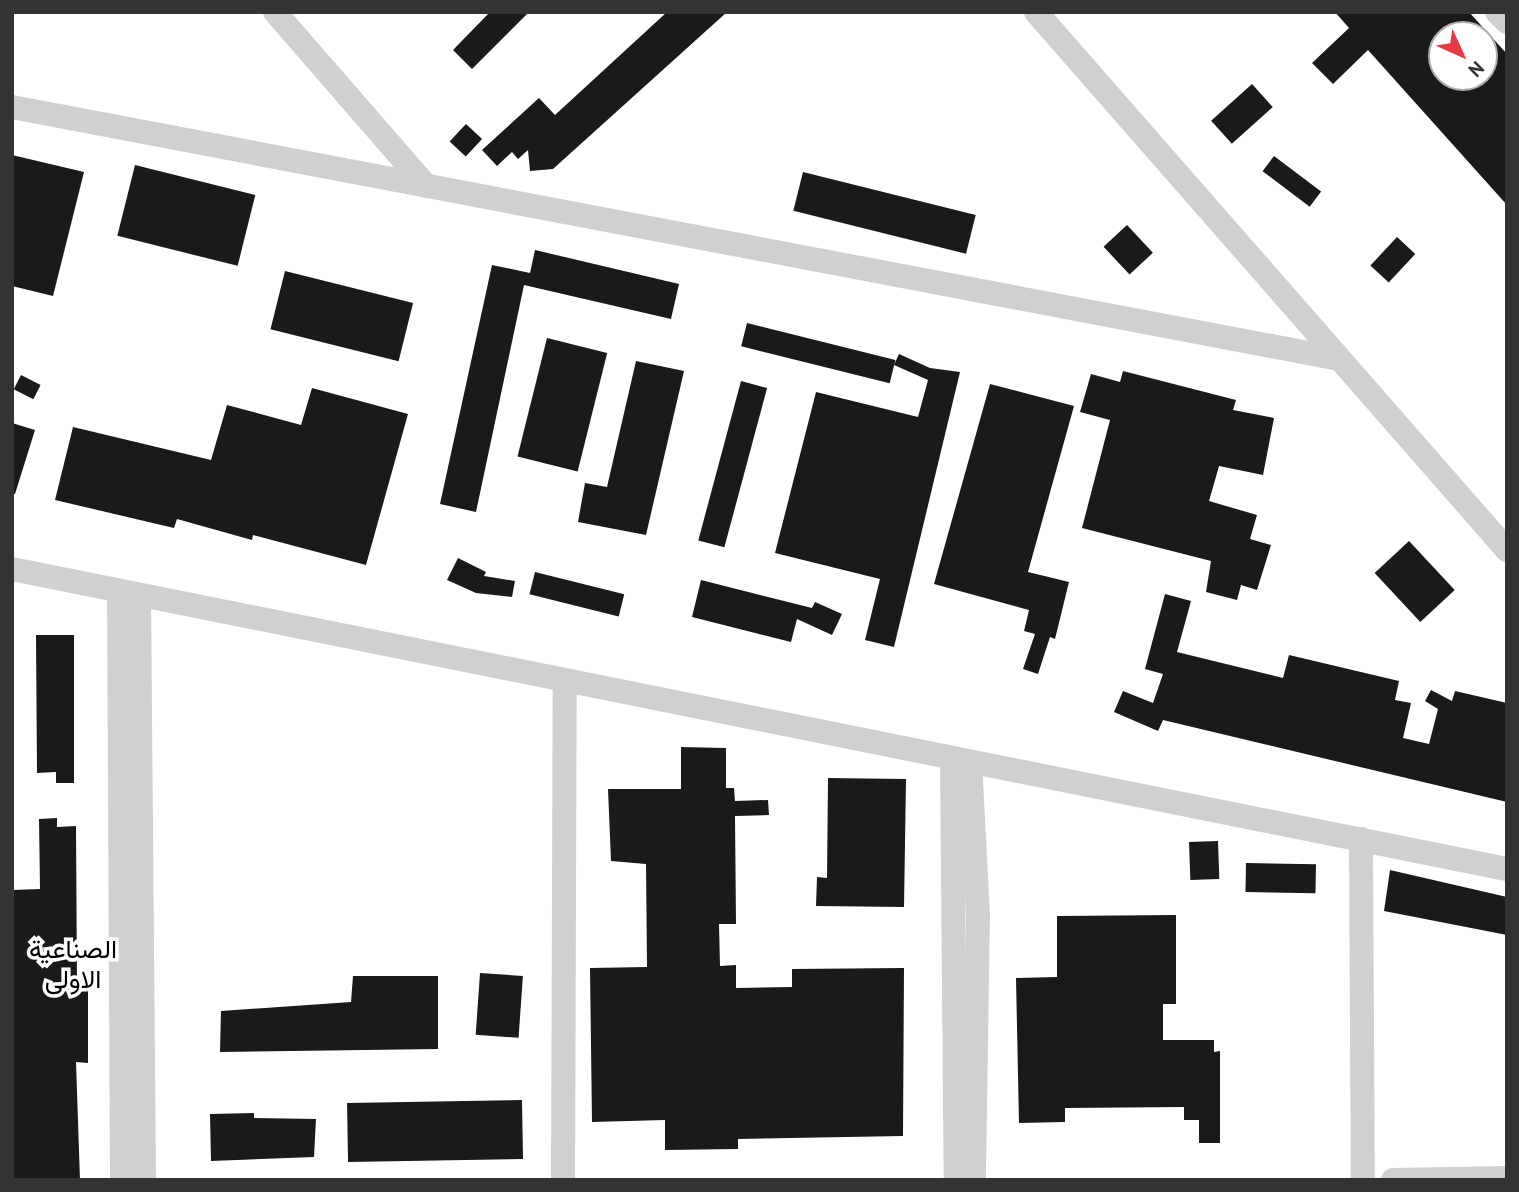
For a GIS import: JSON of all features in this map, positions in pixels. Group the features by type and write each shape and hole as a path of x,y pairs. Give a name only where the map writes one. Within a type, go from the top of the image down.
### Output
{"street":[{"path":"275,12 426,186"},
{"path":"1036,12 1507,550"},
{"path":"1497,12 1507,22"},
{"path":"12,107 1339,359"},
{"path":"12,569 1507,869"},
{"path":"122,1180 129,593"},
{"path":"129,593 144,1180"},
{"path":"563,1180 565,681"},
{"path":"956,1180 961,760"},
{"path":"961,760 978,916 974,1180"},
{"path":"1361,839 1363,1180"},
{"path":"1393,1180 1507,1178"}],"building":[{"path":"490,12 529,12 472,69 453,50"},
{"path":"667,12 727,12 553,169 530,171 528,150 518,159 512,152 497,166 482,150 539,98 555,115"},
{"path":"1335,12 1469,12 1477,21 1428,21 1428,91 1498,91 1498,44 1507,54 1507,205 1368,50 1333,84 1312,63 1349,28"},
{"path":"1252,84 1273,107 1232,144 1211,121"},
{"path":"466,124 482,139 466,157 450,142"},
{"path":"12,155 84,172 53,296 12,286"},
{"path":"1274,156 1321,192 1310,207 1263,171"},
{"path":"135,165 255,195 238,266 117,236"},
{"path":"803,172 976,215 966,254 793,211"},
{"path":"1127,225 1153,253 1130,275 1104,247"},
{"path":"1397,237 1415,254 1389,283 1370,266"},
{"path":"535,250 679,284 671,319 524,285 476,512 440,504 492,265 530,273"},
{"path":"285,271 413,303 399,361 270,329"},
{"path":"747,323 895,360 890,383 741,346"},
{"path":"547,338 607,353 578,471 517,456"},
{"path":"899,354 930,368 960,372 894,647 865,640 880,579 775,553 816,392 918,417 928,380 894,365"},
{"path":"636,361 684,371 646,535 578,522 585,483 607,487"},
{"path":"1123,371 1236,400 1233,410 1274,418 1263,475 1219,466 1209,501 1257,515 1250,539 1271,545 1257,590 1241,585 1237,600 1206,592 1211,561 1082,528 1110,420 1080,412 1091,374 1120,382"},
{"path":"21,375 41,385 33,399 14,389"},
{"path":"741,381 767,388 724,547 698,540"},
{"path":"990,384 1074,406 1028,572 1069,582 1055,639 1050,637 1038,674 1023,669 1035,634 1024,631 1029,610 934,584"},
{"path":"312,388 408,414 366,565 253,535 252,540 177,519 174,528 55,500 73,427 211,460 227,405 301,425"},
{"path":"12,423 35,430 15,494 12,494"},
{"path":"1409,541 1455,590 1420,622 1375,573"},
{"path":"458,558 486,572 484,576 515,581 512,597 476,593 447,580"},
{"path":"535,572 624,594 619,617 529,594"},
{"path":"701,580 812,608 815,602 842,614 832,635 797,619 791,642 692,617"},
{"path":"1165,594 1191,601 1177,652 1283,678 1289,655 1399,681 1395,700 1411,703 1403,738 1429,744 1438,709 1425,701 1431,690 1452,701 1455,691 1507,703 1507,802 1163,720 1158,731 1114,712 1123,691 1153,703 1163,674 1145,669"},
{"path":"36,635 74,635 74,783 56,783 56,772 37,773"},
{"path":"681,747 726,748 726,788 734,788 735,801 768,800 769,815 735,816 736,924 719,924 720,966 736,965 736,988 792,987 792,969 904,968 903,1136 738,1139 738,1149 665,1150 665,1120 592,1122 590,968 647,967 646,864 611,861 608,789 681,789"},
{"path":"828,778 906,779 904,907 816,906 817,877 827,878"},
{"path":"57,818 57,827 76,826 77,984 88,984 88,1063 76,1062 80,1180 12,1180 12,890 40,889 39,819"},
{"path":"1218,841 1219,879 1190,880 1189,842"},
{"path":"1246,863 1316,864 1315,893 1245,892"},
{"path":"1390,870 1507,897 1507,935 1384,911"},
{"path":"1176,915 1176,1004 1163,1004 1163,1040 1214,1040 1214,1052 1220,1051 1220,1143 1199,1143 1199,1120 1184,1120 1184,1107 1065,1108 1065,1122 1019,1123 1016,978 1057,977 1057,916"},
{"path":"480,973 523,976 519,1038 476,1035"},
{"path":"353,976 438,976 438,1049 220,1052 221,1011 351,1002"},
{"path":"522,1100 523,1159 348,1162 347,1103"},
{"path":"254,1113 254,1118 316,1119 314,1157 211,1161 210,1114"}],"district":[{"name":"الصناعية الاولى","path":"73,964"}]}
